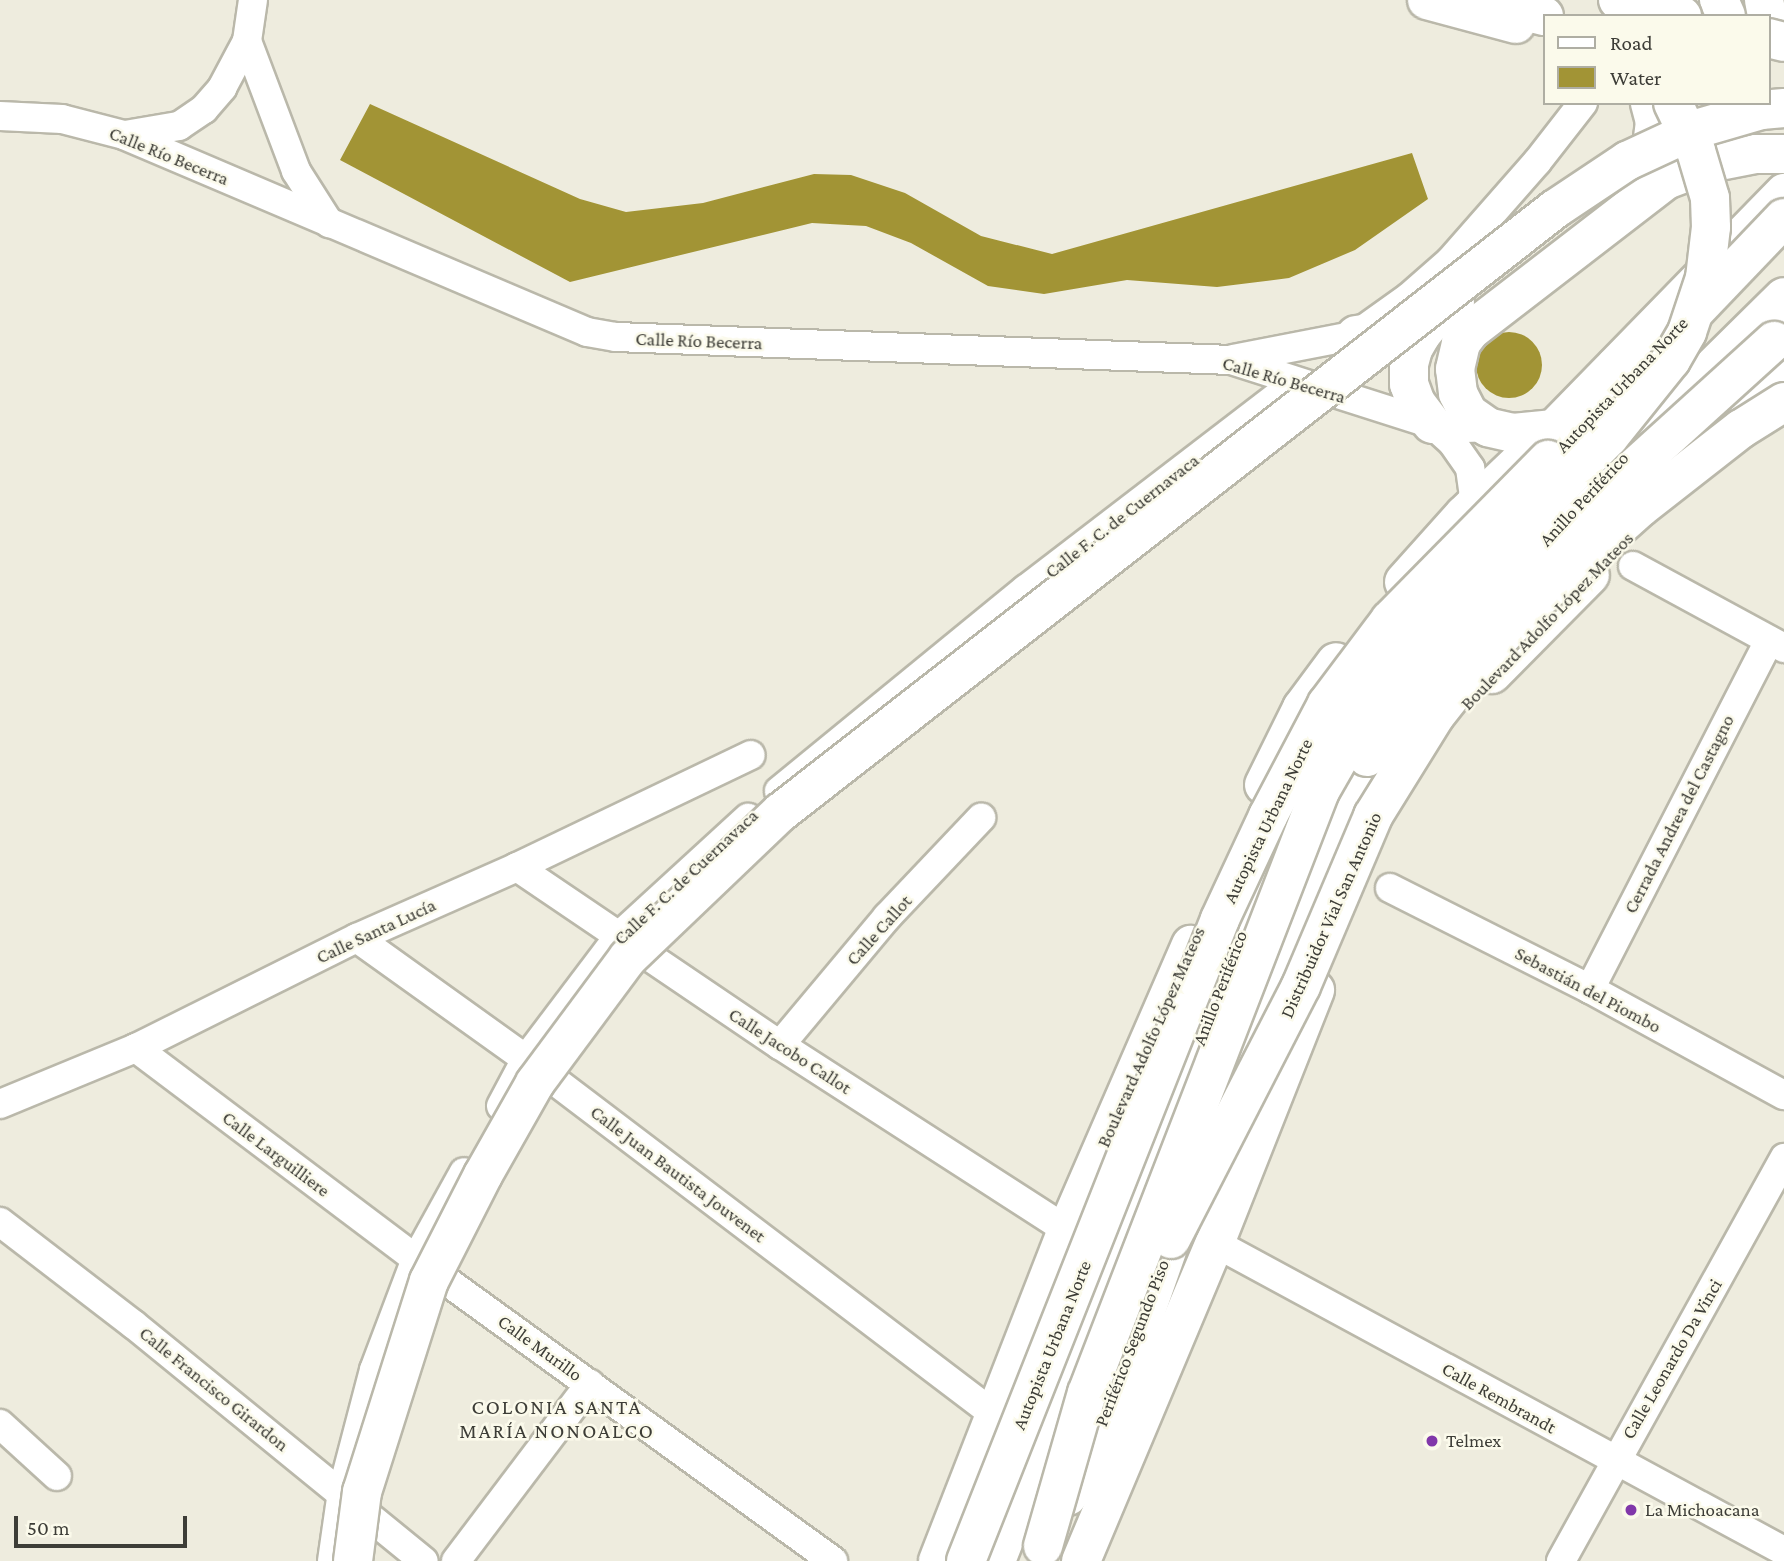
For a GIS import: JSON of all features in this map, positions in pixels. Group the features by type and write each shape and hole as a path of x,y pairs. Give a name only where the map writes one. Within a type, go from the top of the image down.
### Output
{"main road":[{"path":"1427,0 1542,31"},
{"path":"1482,0 1542,15"},
{"path":"1619,0 1664,14"},
{"path":"1619,0 1674,14"},
{"path":"1770,21 1784,43"},
{"path":"1356,335 1412,327 1435,318 1633,169 1652,146 1655,122 1651,105"},
{"path":"1171,1239 1201,1146 1219,1125 1312,908 1368,747 1389,671 1480,568 1609,436 1671,360 1687,332 1699,303 1709,255 1710,198 1696,150 1674,105"},
{"path":"1717,105 1784,144"},
{"path":"353,1561 362,1492 429,1281 482,1175 535,1083 628,958 781,812 1555,209 1628,161 1696,129 1761,110 1784,108"},
{"path":"1555,429 1527,434 1488,427 1468,413 1455,382 1456,357 1461,343 1478,323 1666,180 1714,162 1756,154 1784,154"},
{"name":"Boulevard Adolfo López Mateos","path":"938,1561 1067,1230 1242,828 1303,708 1356,635 1464,515 1555,429 1784,193"},
{"name":"Autopista Urbana Norte","path":"966,1561 1220,919 1268,816 1327,704 1390,620 1784,218"},
{"name":"Anillo Periférico","path":"996,1561 1276,845 1377,661 1784,236"},
{"name":"Anillo Periférico","path":"1035,1556 1330,858 1385,750 1418,700 1559,520 1784,297"},
{"path":"1432,424 1416,403 1409,384 1409,364 1413,349 1435,318"},
{"path":"1368,747 1450,647 1612,488 1781,343"},
{"path":"1035,1556 1092,1380 1320,791 1434,692 1558,558 1746,383 1781,343"},
{"name":"Boulevard Adolfo López Mateos","path":"1081,1561 1215,1243 1362,871 1434,741 1508,656 1735,428 1781,343"},
{"path":"1605,421 1616,366"},
{"name":"Distribuidor Vial San Antonio","path":"1171,1239 1301,986 1373,816 1435,716 1480,659 1529,607 1641,506 1741,429 1784,402"},
{"path":"1735,428 1756,418 1784,413"},
{"path":"1558,558 1617,515 1641,506"},
{"name":"Periférico Segundo Piso","path":"1035,1556 1114,1402 1171,1239"}],"street":[{"path":"124,135 165,130 192,119 222,88 247,41 253,0"},
{"path":"247,41 296,171 329,223"},
{"path":"1231,360 1356,335 1409,297 1450,261 1579,110"},
{"name":"Calle Río Becerra","path":"0,116 62,119 124,135 558,322 616,337 1231,360 1432,424 1465,428 1488,427"},
{"name":"Calle F. C. de Cuernavaca","path":"332,1561 342,1492 374,1370 416,1259 526,1059 619,936 771,797 1026,589 1296,382"},
{"name":"Calle Río Becerra","path":"1432,424 1452,442 1470,468 1474,495 1464,515"},
{"path":"1633,566 1777,644"},
{"name":"Cerrada Andrea del Castagno","path":"1590,989 1777,644"},
{"name":"Calle Santa Lucía","path":"0,1104 136,1048 357,938 517,867 751,755"},
{"name":"Calle Callot","path":"780,1045 887,917 981,818"},
{"name":"Calle Jacobo Callot","path":"517,867 780,1045 1067,1230"},
{"name":"Sebastián del Piombo","path":"1390,888 1590,989 1784,1095"},
{"name":"Calle Juan Bautista Jouvenet","path":"357,938 526,1059 995,1415"},
{"name":"Calle Larguilliere","path":"136,1048 416,1259"},
{"name":"Calle Leonardo Da Vinci","path":"1561,1561 1784,1158"},
{"name":"Calle Francisco Girardon","path":"0,1222 133,1324 424,1561"},
{"name":"Calle Rembrandt","path":"1215,1243 1784,1551"},
{"name":"Calle Murillo","path":"416,1259 834,1561"},
{"path":"457,1561 590,1384"},
{"path":"0,1424 57,1476"}],"water":[{"path":"370,104 580,199 626,212 703,203 814,174 851,175 905,193 981,236 1052,254 1412,153 1428,199 1355,250 1289,278 1217,287 1127,280 1044,294 988,286 911,243 866,226 812,223 570,282 340,160"},
{"path":"1502,332 1516,332 1528,337 1537,346 1542,365 1540,378 1533,389 1516,398 1502,398 1490,393 1481,384 1476,372 1476,358 1481,346 1490,337"}],"place":[{"name":"Telmex","path":"1432,1441"},
{"name":"La Michoacana","path":"1631,1510"}],"district":[{"name":"COLONIA SANTA MARÍA NONOALCO","path":"557,1419"}]}
